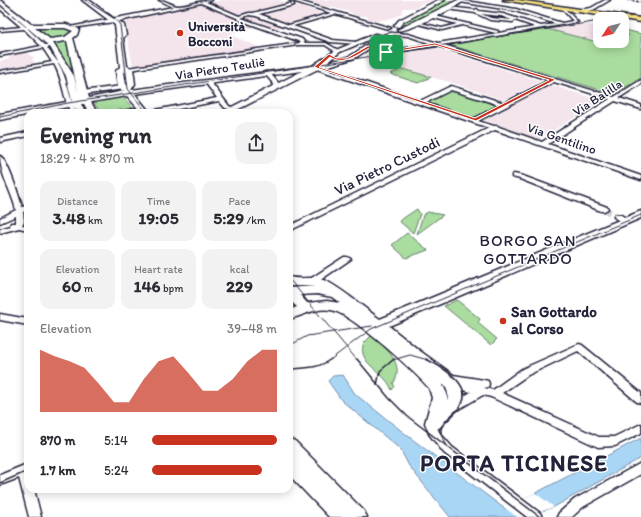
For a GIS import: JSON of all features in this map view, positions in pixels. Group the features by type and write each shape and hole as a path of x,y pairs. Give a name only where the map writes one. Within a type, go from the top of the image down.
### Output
{"main road":[{"path":"85,0 115,20 120,27 126,69 126,88 142,109"},
{"path":"316,67 348,59 395,30 401,21 442,0"},
{"path":"506,0 566,11 594,11 641,16"},
{"path":"532,0 641,20"},
{"path":"0,1 2,5 48,44 78,99 89,109"},
{"path":"232,109 279,87 316,67 330,55 338,51 356,43 417,23 448,8 458,1"},
{"path":"2,5 26,14"},
{"path":"36,19 51,25 75,29 70,37 78,99 81,109"},
{"path":"29,28 51,25"},
{"path":"48,44 70,37"},
{"path":"356,43 368,47"},
{"path":"330,55 335,59 348,59"},
{"name":"Via Pietro Teuliè","path":"32,109 78,99 116,95 126,88 208,82 298,68 316,67"},
{"name":"Via Pietro Teuliè","path":"0,116 24,111"},
{"path":"374,327 621,218 641,214"},
{"path":"293,287 313,281 322,283 344,300 428,377 437,386 440,394 434,423"},
{"path":"293,288 330,292 344,300"},
{"path":"293,294 300,305 311,307 334,306 374,327 450,381 456,392 456,397 446,411 434,423"},
{"path":"293,314 311,307"},
{"path":"293,451 308,468 358,517"},
{"path":"293,468 341,517"}],"street":[{"path":"161,0 177,7"},
{"path":"75,29 210,0"},
{"path":"239,17 266,12 290,4 310,0"},
{"path":"594,11 608,0"},
{"path":"458,1 509,8 561,24"},
{"path":"202,2 239,17 240,19 300,40 304,44"},
{"path":"299,2 395,30 424,41 641,107"},
{"path":"500,31 500,21 502,15 518,2"},
{"path":"477,10 488,4"},
{"path":"448,8 477,10 502,15 521,20 540,28"},
{"path":"477,10 477,13 483,17 500,21 521,20 535,15"},
{"path":"368,47 386,52 576,22 566,11"},
{"path":"272,30 335,13"},
{"path":"254,14 332,41 356,43"},
{"path":"431,16 486,30 509,33"},
{"path":"417,23 442,29 460,24"},
{"path":"2,30 29,28 48,44"},
{"path":"486,30 491,32 491,35"},
{"path":"327,45 332,41"},
{"path":"422,46 425,44 424,41"},
{"path":"0,55 48,44"},
{"path":"126,69 304,44 327,45 338,51"},
{"path":"0,72 58,62"},
{"name":"Via Gentilino","path":"316,67 476,120 641,178"},
{"path":"298,68 303,70 305,73"},
{"path":"267,73 279,87"},
{"path":"476,120 553,80"},
{"path":"208,82 228,109"},
{"name":"Via Balilla","path":"544,144 641,82"},
{"path":"75,109 78,99 108,90 126,88"},
{"path":"422,102 451,88 505,105"},
{"path":"108,90 114,91 116,95"},
{"path":"170,109 220,99"},
{"name":"Via Pietro Custodi","path":"293,227 496,127"},
{"path":"0,140 24,135"},
{"path":"0,158 20,211 21,222 18,226 0,231"},
{"path":"514,176 522,177 604,209"},
{"path":"1,220 24,209"},
{"path":"1,220 24,227"},
{"path":"313,281 347,259"},
{"path":"0,317 24,321"},
{"path":"494,394 525,372 579,347 641,399"},
{"path":"428,377 482,387 598,442 609,442 641,428"},
{"path":"446,411 482,387"},
{"path":"434,423 432,427 434,434 448,450 534,515"},
{"path":"563,517 579,503 641,468"},
{"path":"0,480 24,471"},
{"path":"30,493 35,517"}],"shaded area":[{"name":"Università Bocconi","path":"222,0 279,0 325,14 268,31 255,27 228,34 261,48 133,67 124,21"},
{"path":"315,0 434,0 421,4 416,8 403,8 402,13 396,17 378,21 368,20 367,16 356,16 350,12 337,9 335,7 325,7 311,2"},
{"path":"585,24 593,26 593,41 547,30"},
{"path":"435,48 541,81 504,100 450,82 363,60"},
{"path":"27,50 30,56 33,56 34,58 32,59 36,66 0,72 0,61 10,59 7,54"},
{"path":"551,85 602,101 539,139 484,120"}],"green space":[{"path":"445,0 455,2 413,23 401,25 405,21"},
{"path":"53,26 76,30 65,38 46,39 37,31 44,27"},
{"path":"543,28 593,41 593,48 629,48 629,31 641,34 641,78 614,94 446,44"},
{"path":"66,40 75,79 54,43"},
{"path":"402,69 431,77 418,83 390,74"},
{"path":"449,91 455,91 495,105 496,107 477,117 471,117 427,102"},
{"path":"123,97 133,108 98,109 93,102"},
{"path":"417,209 420,214 413,233 399,221"},
{"path":"428,212 443,215 417,234 423,215"},
{"path":"407,233 428,250 406,258 392,245"},
{"path":"457,300 480,319 478,323 497,339 491,345 444,306"},
{"path":"371,336 383,345 396,363 396,377 393,384 395,386 392,390 386,380 368,363 363,354 364,343"}],"water":[{"path":"343,375 355,394 505,509 641,438 641,458 554,507 524,517 450,517 409,466 400,449 342,401 328,381 333,376"}],"pier":[{"path":"535,493 554,507 524,517 517,517 505,508"}],"tunnel":[{"path":"604,209 618,217"}],"tram line":[{"path":"85,0 115,19 120,25 128,89 131,93"},
{"path":"629,16 641,17"},
{"path":"131,93 593,22"},
{"path":"39,109 131,93"},
{"path":"131,93 144,109"},
{"path":"0,117 24,112"},
{"path":"347,348 371,329 641,215"},
{"path":"293,284 333,332"},
{"path":"333,332 372,326"},
{"path":"293,344 307,336 333,332"},
{"path":"333,332 347,348"},
{"path":"330,360 347,348"},
{"path":"347,348 357,360"},
{"path":"393,360 410,355 428,360"},
{"path":"293,369 321,365 331,359"},
{"path":"357,359 377,384"},
{"path":"377,384 380,371 394,359"},
{"path":"428,360 450,373 462,387 464,394 463,402 441,429 442,436 447,446"},
{"path":"377,384 407,416 540,517"},
{"path":"0,483 24,473"}],"railway":[{"path":"627,0 641,2"}],"place":[{"name":"Università Bocconi","path":"180,33"},
{"name":"San Gottardo al Corso","path":"503,321"}],"district":[{"name":"BORGO SAN GOTTARDO","path":"528,249"},
{"name":"PORTA TICINESE","path":"514,463"}],"route":[{"path":"435,44 553,80 476,120 316,67 330,55 335,59 348,59 357,55 368,47 386,52 435,44"}]}
